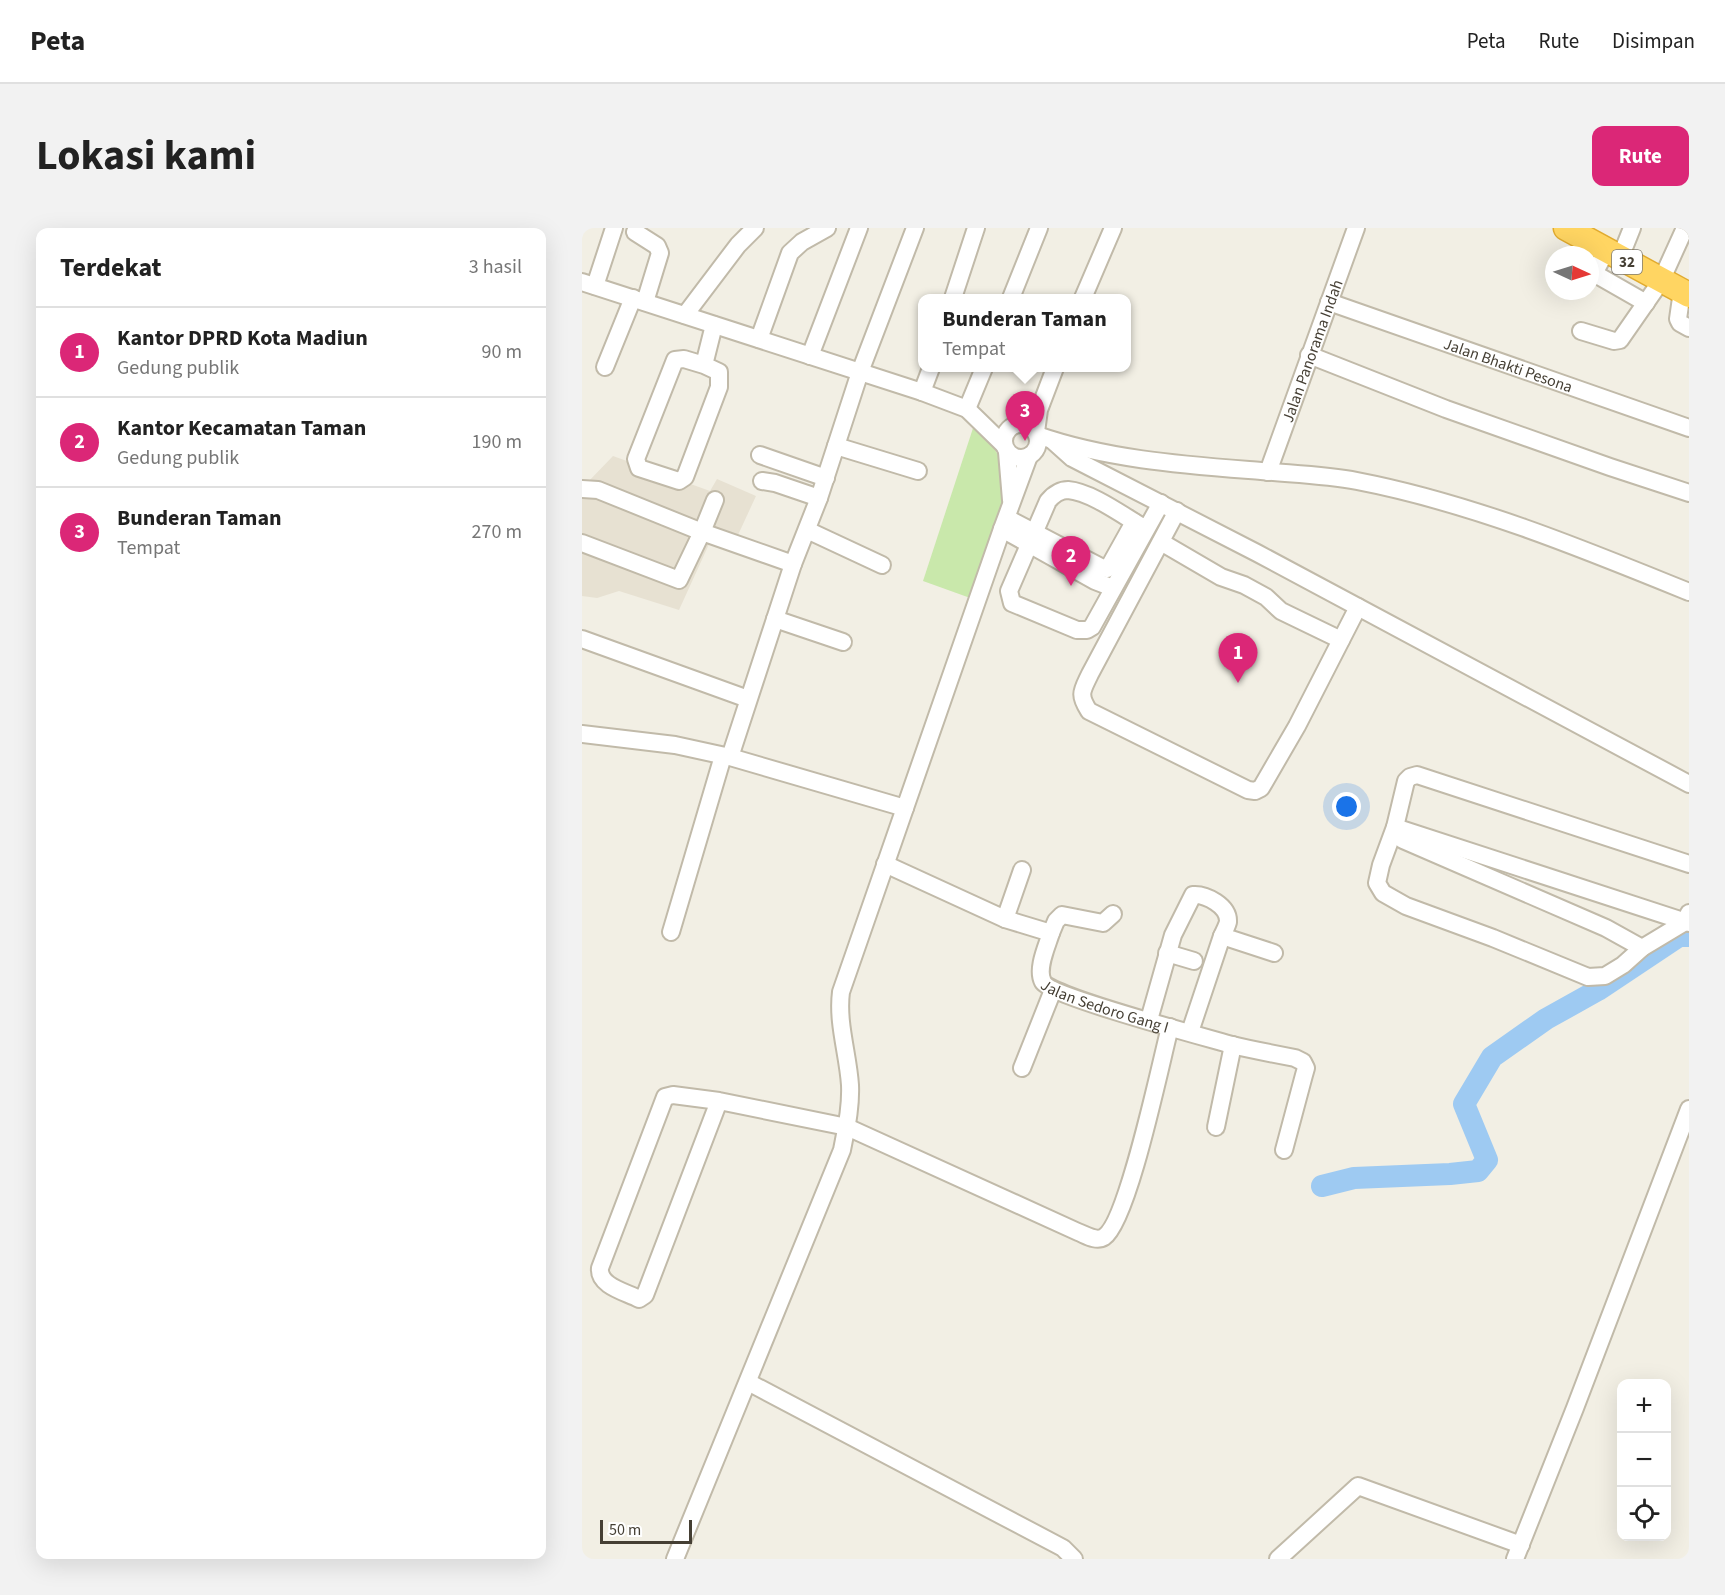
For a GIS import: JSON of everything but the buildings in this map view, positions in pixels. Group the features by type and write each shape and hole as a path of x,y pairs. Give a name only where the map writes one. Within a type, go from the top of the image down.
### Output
{"highway":[{"name":"32","path":"1566,228 1677,289"}],"street":[{"path":"614,228 586,287 639,300 922,392 1014,426 1028,425 1072,458 1358,607 1689,784"},
{"path":"685,315 738,245 755,228"},
{"path":"759,339 790,253 802,242 827,228"},
{"path":"810,356 859,228"},
{"path":"671,932 726,757 793,564 826,478 860,372 915,228"},
{"path":"954,294 976,228"},
{"path":"1013,294 1040,228"},
{"path":"1085,294 1113,228"},
{"name":"Jalan Panorama Indah","path":"1268,472 1356,228"},
{"path":"1632,228 1613,254 1597,268 1598,275 1646,303"},
{"path":"1685,228 1677,289 1678,319 1680,323 1689,328"},
{"path":"605,367 660,253 657,246 634,232"},
{"path":"1581,331 1614,341 1620,340 1646,303 1677,289"},
{"name":"Jalan Bhakti Pesona","path":"1329,302 1689,428"},
{"path":"704,365 714,325"},
{"path":"1309,355 1446,409 1689,493"},
{"path":"684,359 704,365 719,372 719,387 685,477 679,481 639,468 636,459 675,360 684,359"},
{"path":"922,392 930,372"},
{"path":"971,412 983,372"},
{"path":"1053,374 1014,426 1005,434 1007,517 1031,537 1095,581 1113,588"},
{"path":"675,1559 842,1150 850,1104 850,1084 840,999 847,973 1007,517 1031,455 1042,436 1039,410 1053,374"},
{"path":"971,412 1017,458 1031,455 1072,458 1101,452"},
{"path":"1042,436 1101,452 1186,465 1355,480 1408,492 1500,520 1689,592"},
{"path":"836,446 918,471"},
{"path":"760,455 826,478"},
{"path":"762,481 819,498"},
{"path":"582,489 598,490 702,532 793,564"},
{"path":"1066,490 1086,495 1140,525 1113,588 1092,627 1087,630 1077,630 1012,603 1010,591 1031,537 1048,501 1055,493 1066,490"},
{"path":"582,543 676,580 681,578 715,500"},
{"path":"1031,537 1107,568 1140,525 1161,503"},
{"path":"1177,512 1081,693 1089,711 1239,786 1256,791 1261,788 1298,726 1358,607"},
{"path":"807,530 882,565"},
{"path":"1161,542 1221,577 1244,585 1266,597 1281,611 1341,640"},
{"path":"775,619 843,642"},
{"path":"582,639 748,699"},
{"path":"582,735 675,745 726,757 905,808"},
{"path":"1688,919 1642,948 1611,973 1599,978 1588,977 1493,938 1406,906 1383,893 1377,883 1381,865 1394,832 1406,781 1417,775 1689,864"},
{"path":"1394,832 1688,919"},
{"path":"1394,832 1606,928 1642,948"},
{"path":"885,864 1005,919 1050,933 1062,915 1103,923 1113,914"},
{"path":"1005,919 1022,870"},
{"path":"1149,1020 1173,935 1193,895 1202,895 1222,908 1227,915 1228,923 1191,1032"},
{"name":"Jalan Sedoro Gang I","path":"1050,933 1041,976 1044,984 1053,990 1170,1027 1233,1045 1295,1058 1303,1062 1305,1065 1284,1150"},
{"path":"1222,936 1274,953"},
{"path":"1167,953 1194,962"},
{"path":"1022,1068 1053,990"},
{"path":"719,1101 645,1295 643,1299 639,1299 606,1282 601,1277 600,1268 665,1097 673,1095 719,1101 847,1127 1096,1239 1101,1239 1114,1225 1134,1167 1170,1027"},
{"path":"1216,1127 1233,1045"},
{"path":"1278,1559 1358,1486 1518,1552 1689,1109"},
{"path":"748,1382 1063,1548 1074,1559"}],"shaded area":[{"path":"613,456 710,491 717,479 756,496 738,535 797,556 710,542 679,610 619,591 597,598 582,596 582,485 586,484"}],"green space":[{"path":"975,422 985,432 1002,462 1008,504 973,599 923,581"}],"waterway":[{"path":"1322,1186 1354,1178 1478,1171 1487,1160 1464,1104 1492,1057 1546,1019 1598,990 1679,936 1689,936"}],"place":[{"name":"Bunderan Taman","path":"1025,441"},
{"name":"Kantor Kecamatan Taman","path":"1071,586"},
{"name":"Kantor DPRD Kota Madiun","path":"1238,683"}]}
